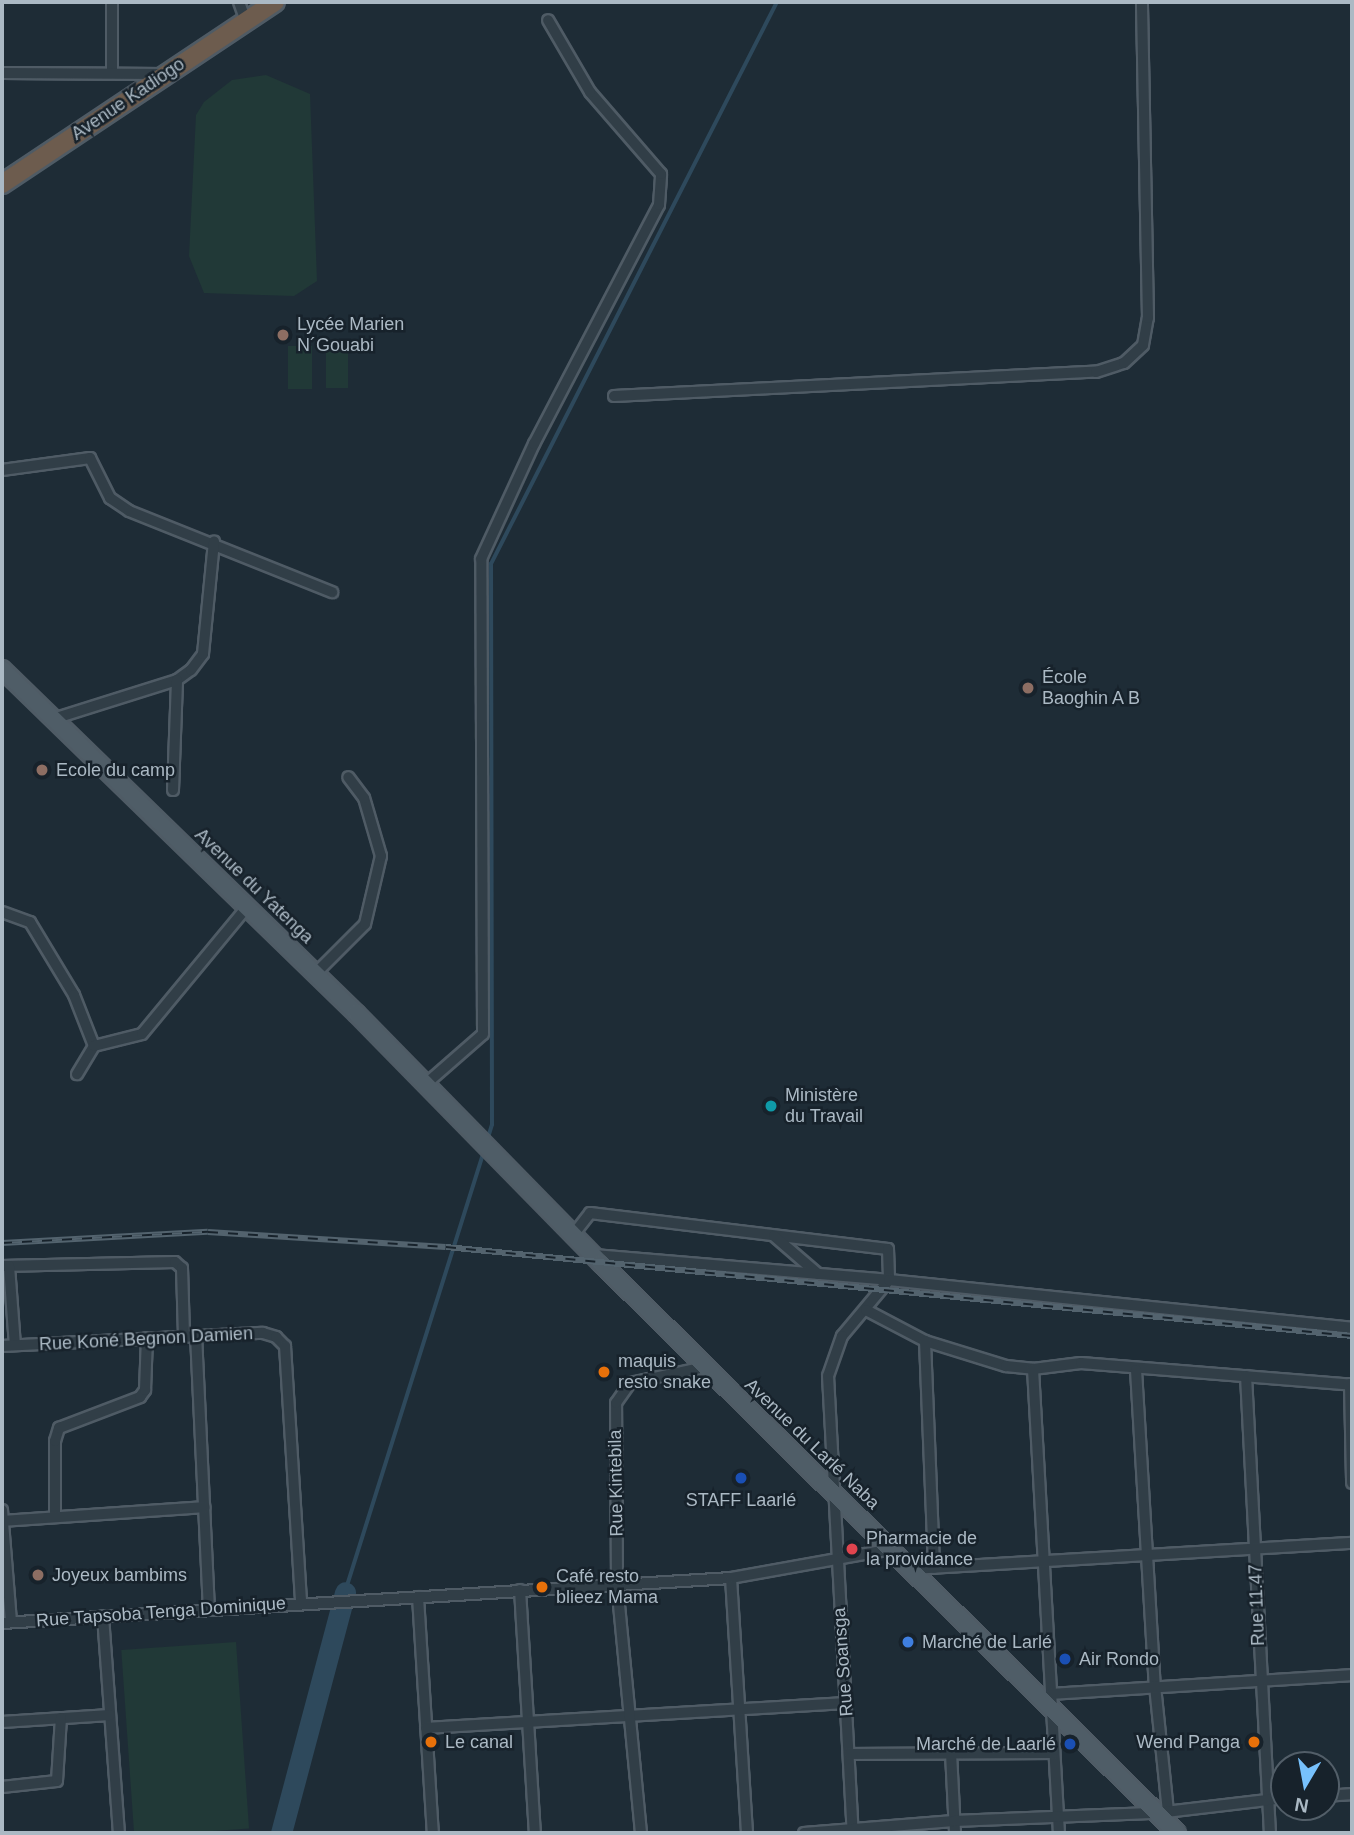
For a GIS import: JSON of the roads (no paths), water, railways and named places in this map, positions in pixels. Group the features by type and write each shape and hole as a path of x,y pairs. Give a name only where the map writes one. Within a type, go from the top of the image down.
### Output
{"highway":[{"name":"Avenue Kadiogo","path":"250,18 268,2"},
{"name":"Avenue Kadiogo","path":"2,184 275,2"}],"main road":[{"name":"Avenue du Yatenga","path":"2,670 316,973 476,1132 509,1171"},
{"name":"Avenue du Larlé Naba","path":"509,1171 705,1367 1051,1700 1162,1812 1177,1833"}],"street":[{"path":"112,2 112,72"},
{"path":"239,2 250,18"},
{"path":"614,396 1096,372 1124,363 1143,345 1147,318 1142,2"},
{"path":"427,1083 484,1034 481,559 540,433 659,205 662,174 590,92 548,20"},
{"path":"2,73 164,74"},
{"path":"2,470 90,458 110,498 129,511 214,542 332,592"},
{"path":"53,719 177,680 203,654 214,542"},
{"path":"173,790 177,680"},
{"path":"316,973 365,924 381,856 364,797 348,777"},
{"path":"77,1074 94,1046 142,1034 248,906"},
{"path":"2,912 30,922 43,937 94,1046"},
{"path":"573,1235 590,1213 888,1249 889,1280"},
{"path":"775,1236 819,1274"},
{"path":"593,1255 889,1280 1352,1328"},
{"path":"15,1345 5,1266 175,1262 181,1268 184,1336"},
{"name":"Rue Soansga","path":"853,1832 832,1490 830,1365 842,1336 889,1280"},
{"path":"866,1310 925,1342 976,1359 1033,1369 1081,1363 1136,1370 1351,1385 1352,1483"},
{"name":"Rue Koné Begnon Damien","path":"2,1346 263,1333 285,1346 302,1603"},
{"path":"196,1335 209,1608"},
{"path":"55,1517 55,1441 59,1428 140,1397 145,1390 147,1338"},
{"path":"925,1342 934,1567"},
{"name":"Rue Kintebila","path":"640,1833 626,1717 617,1584 615,1419 619,1394 630,1383 705,1367"},
{"path":"1033,1369 1041,1560 1059,1833"},
{"path":"1136,1370 1162,1812"},
{"name":"Rue 11.47","path":"1246,1376 1270,1833"},
{"path":"2,1521 205,1507"},
{"path":"2,1510 6,1622"},
{"path":"913,1569 1147,1553 1352,1543"},
{"name":"Rue Tapsoba Tenga Dominique","path":"6,1622 731,1578 836,1562 892,1549"},
{"path":"731,1578 747,1833"},
{"path":"520,1590 536,1833"},
{"path":"418,1597 433,1833"},
{"path":"103,1616 119,1833"},
{"path":"1051,1700 1155,1686 1352,1675"},
{"path":"426,1728 845,1703"},
{"path":"2,1722 110,1715"},
{"path":"2,1787 57,1781 61,1718"},
{"path":"951,1753 955,1833"},
{"path":"849,1754 1053,1753"},
{"path":"804,1833 853,1832 954,1821 1058,1819 1162,1812 1269,1799"}],"waterway":[{"path":"487,1141 492,1125 491,564 777,2"},
{"path":"345,1592 484,1152"},
{"path":"281,1833 345,1592"}],"railway":[{"path":"2,1243 208,1232 446,1247 1352,1336"}],"place":[{"name":"Lycée Marien N´Gouabi","path":"283,335"},
{"name":"École Baoghin A B","path":"1028,688"},
{"name":"Ecole du camp","path":"42,770"},
{"name":"Ministère du Travail","path":"771,1106"},
{"name":"maquis resto snake","path":"604,1372"},
{"name":"STAFF Laarlé","path":"741,1478"},
{"name":"Pharmacie de la providance","path":"852,1549"},
{"name":"Joyeux bambims","path":"38,1575"},
{"name":"Café resto blieez Mama","path":"542,1587"},
{"name":"Marché de Larlé","path":"908,1642"},
{"name":"Air Rondo","path":"1065,1659"},
{"name":"Le canal","path":"431,1742"},
{"name":"Wend Panga","path":"1254,1742"},
{"name":"Marché de Laarlé","path":"1070,1744"}]}
